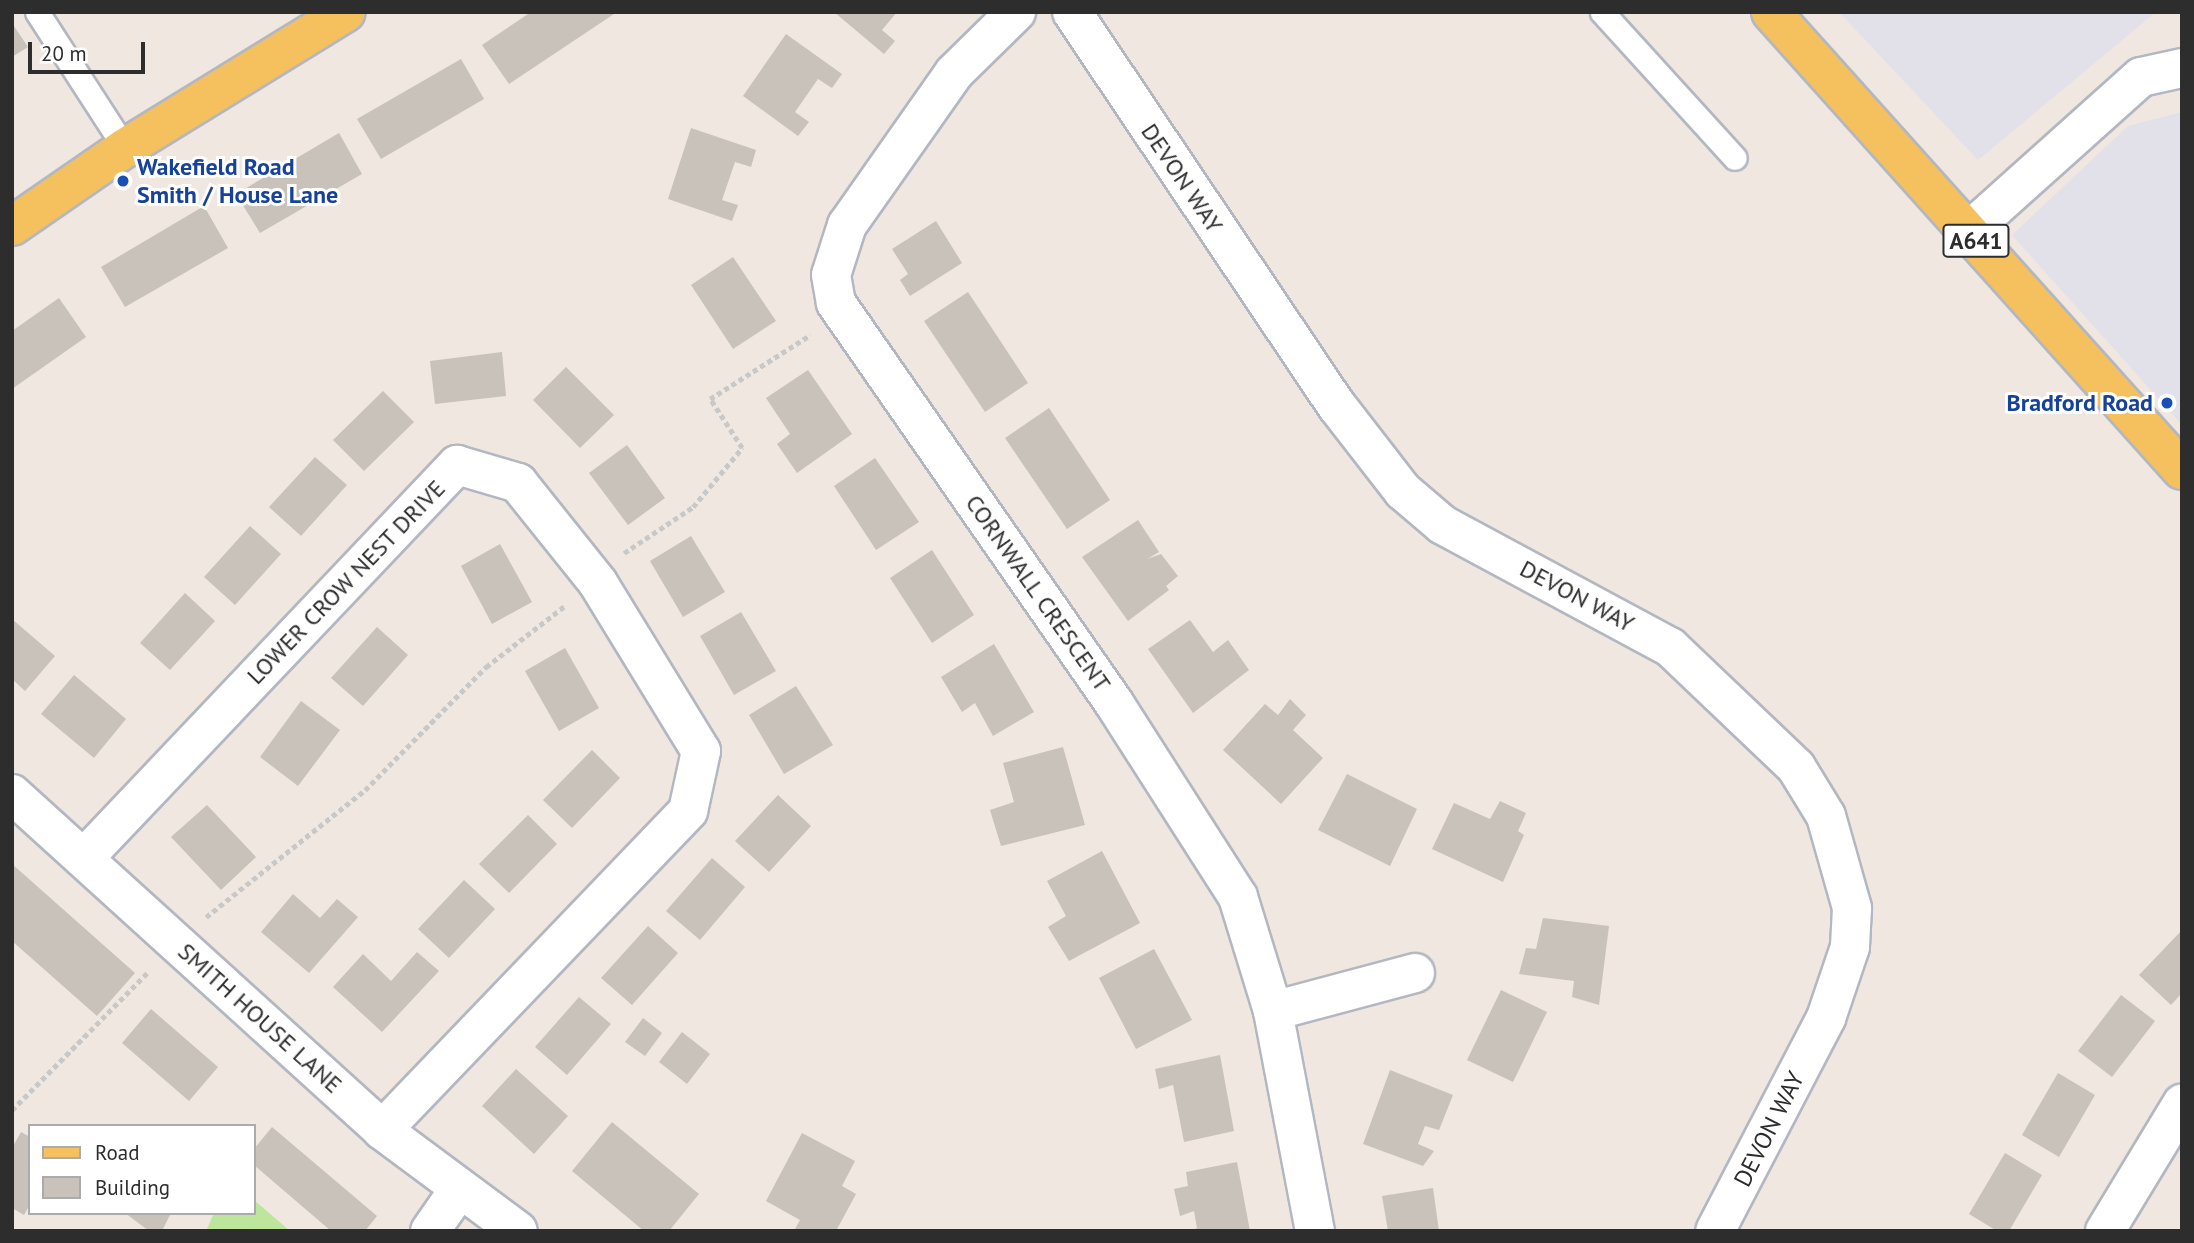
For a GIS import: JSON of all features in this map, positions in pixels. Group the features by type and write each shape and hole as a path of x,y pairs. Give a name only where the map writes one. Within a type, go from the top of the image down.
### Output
{"main road":[{"path":"12,226 125,148 346,12"},
{"name":"A641","path":"1771,12 1968,232 2179,461"}],"street":[{"name":"CORNWALL CRESCENT","path":"1016,12 954,73 847,225 831,275 836,303 1114,703 1231,886 1273,1012 1315,1231"},
{"name":"DEVON WAY","path":"1072,12 1337,406 1403,491 1443,525 1670,647 1796,767 1826,816 1852,908 1850,947 1826,1018 1715,1231"},
{"path":"1968,232 2141,77 2182,68"},
{"name":"LOWER CROW NEST DRIVE","path":"84,858 457,465 518,484 598,583 701,751 688,811 382,1130"},
{"name":"SMITH HOUSE LANE","path":"12,794 382,1130 518,1231"},
{"path":"1273,1012 1415,973"},
{"path":"2105,1231 2182,1104"},
{"path":"430,1231 460,1188"}],"lane":[{"path":"37,12 125,148"},
{"path":"1602,12 1735,158"}],"path":[{"path":"12,1110 101,1024 175,941 365,790 486,667 598,583 612,561 693,506 742,448 710,399 844,313"}],"shaded area":[{"path":"1839,12 2156,12 1978,160"},
{"path":"2182,112 2182,425 2012,235 2128,126"}],"green space":[{"path":"256,1202 290,1231 206,1231 213,1215 256,1215"}],"building":[{"path":"531,12 617,12 509,84 482,45"},
{"path":"834,12 897,12 882,30 895,41 884,54"},
{"path":"12,23 28,47 12,57"},
{"path":"786,34 842,74 832,88 818,79 795,112 809,122 798,136 743,96"},
{"path":"461,59 484,99 381,159 357,119"},
{"path":"691,128 756,150 751,167 735,162 722,200 738,205 732,221 668,199"},
{"path":"339,133 362,174 260,233 236,194"},
{"path":"204,206 228,248 125,307 101,267"},
{"path":"936,221 962,263 910,296 900,280 908,274 892,249"},
{"path":"733,257 776,321 733,349 691,285"},
{"path":"968,292 1028,383 985,412 924,321"},
{"path":"59,298 86,337 12,389 12,331"},
{"path":"502,352 506,396 435,404 430,361"},
{"path":"566,367 614,415 580,448 533,400"},
{"path":"808,370 852,434 797,473 777,444 790,434 766,398"},
{"path":"383,391 414,422 364,471 333,440"},
{"path":"1049,408 1110,500 1067,529 1005,438"},
{"path":"627,445 665,498 628,525 589,473"},
{"path":"315,457 347,485 301,536 269,507"},
{"path":"875,458 919,522 876,550 834,486"},
{"path":"1138,520 1159,552 1147,559 1161,554 1178,576 1166,586 1169,590 1128,621 1082,557"},
{"path":"250,526 281,554 235,605 204,577"},
{"path":"691,536 725,592 683,617 650,561"},
{"path":"500,544 532,602 492,624 461,566"},
{"path":"932,550 974,615 932,643 890,578"},
{"path":"185,593 215,621 170,670 140,643"},
{"path":"741,612 776,671 734,695 700,636"},
{"path":"12,619 55,656 25,691 12,679"},
{"path":"1190,620 1213,652 1228,640 1249,670 1193,713 1148,649"},
{"path":"377,627 408,655 363,706 331,678"},
{"path":"994,644 1034,712 993,736 975,703 962,712 941,677"},
{"path":"565,648 599,708 559,731 525,671"},
{"path":"74,675 126,719 94,758 41,714"},
{"path":"796,686 833,745 784,774 749,715"},
{"path":"1290,699 1306,715 1293,730 1323,758 1281,804 1223,750 1265,704 1278,715"},
{"path":"301,701 340,730 298,786 260,757"},
{"path":"1063,747 1085,825 1001,846 990,810 1014,802 1003,763"},
{"path":"592,750 620,778 572,828 543,800"},
{"path":"1347,774 1417,809 1390,866 1318,830"},
{"path":"778,795 811,826 769,872 735,841"},
{"path":"1500,801 1526,813 1518,831 1524,835 1503,882 1432,849 1454,803 1490,819"},
{"path":"207,805 256,857 221,890 171,837"},
{"path":"528,815 557,844 509,893 479,864"},
{"path":"1102,851 1140,923 1069,961 1048,927 1066,916 1047,881"},
{"path":"712,858 745,887 700,940 666,911"},
{"path":"12,864 135,973 97,1016 12,941"},
{"path":"464,880 495,909 449,958 418,929"},
{"path":"293,894 320,918 337,899 358,917 309,973 261,932"},
{"path":"1543,918 1609,926 1599,1005 1572,997 1574,981 1519,974 1526,948 1536,949"},
{"path":"648,926 678,953 632,1005 601,978"},
{"path":"2182,930 2182,993 2171,1005 2139,975"},
{"path":"1154,949 1192,1020 1136,1049 1099,978"},
{"path":"417,952 439,971 382,1032 333,987 363,954 391,981"},
{"path":"1501,990 1547,1012 1513,1082 1467,1060"},
{"path":"2121,995 2155,1021 2112,1077 2078,1051"},
{"path":"579,997 611,1024 567,1075 535,1047"},
{"path":"151,1009 218,1067 189,1101 122,1043"},
{"path":"643,1018 662,1033 645,1056 625,1042"},
{"path":"682,1032 710,1054 687,1084 659,1062"},
{"path":"1220,1055 1234,1131 1184,1142 1173,1085 1159,1089 1155,1069"},
{"path":"516,1069 568,1116 534,1154 482,1106"},
{"path":"1390,1070 1453,1095 1439,1130 1425,1126 1418,1144 1434,1151 1423,1166 1363,1144"},
{"path":"2058,1073 2095,1095 2059,1157 2022,1135"},
{"path":"612,1122 699,1194 669,1231 644,1231 572,1171"},
{"path":"272,1127 377,1216 365,1231 331,1231 256,1167 256,1147"},
{"path":"21,1132 28,1136 28,1208 24,1215 12,1208 12,1148"},
{"path":"802,1133 855,1161 842,1186 856,1194 836,1231 794,1231 800,1220 766,1201"},
{"path":"2005,1153 2042,1175 2009,1231 1997,1231 1969,1214"},
{"path":"1237,1162 1250,1231 1190,1231 1197,1228 1194,1211 1180,1216 1174,1189 1188,1186 1186,1172"},
{"path":"1433,1188 1439,1231 1388,1231 1382,1196"},
{"path":"128,1215 170,1215 162,1231 149,1231"}],"place":[{"name":"Wakefield Road Smith / House Lane","path":"123,181"},
{"name":"Bradford Road","path":"2167,403"}]}
